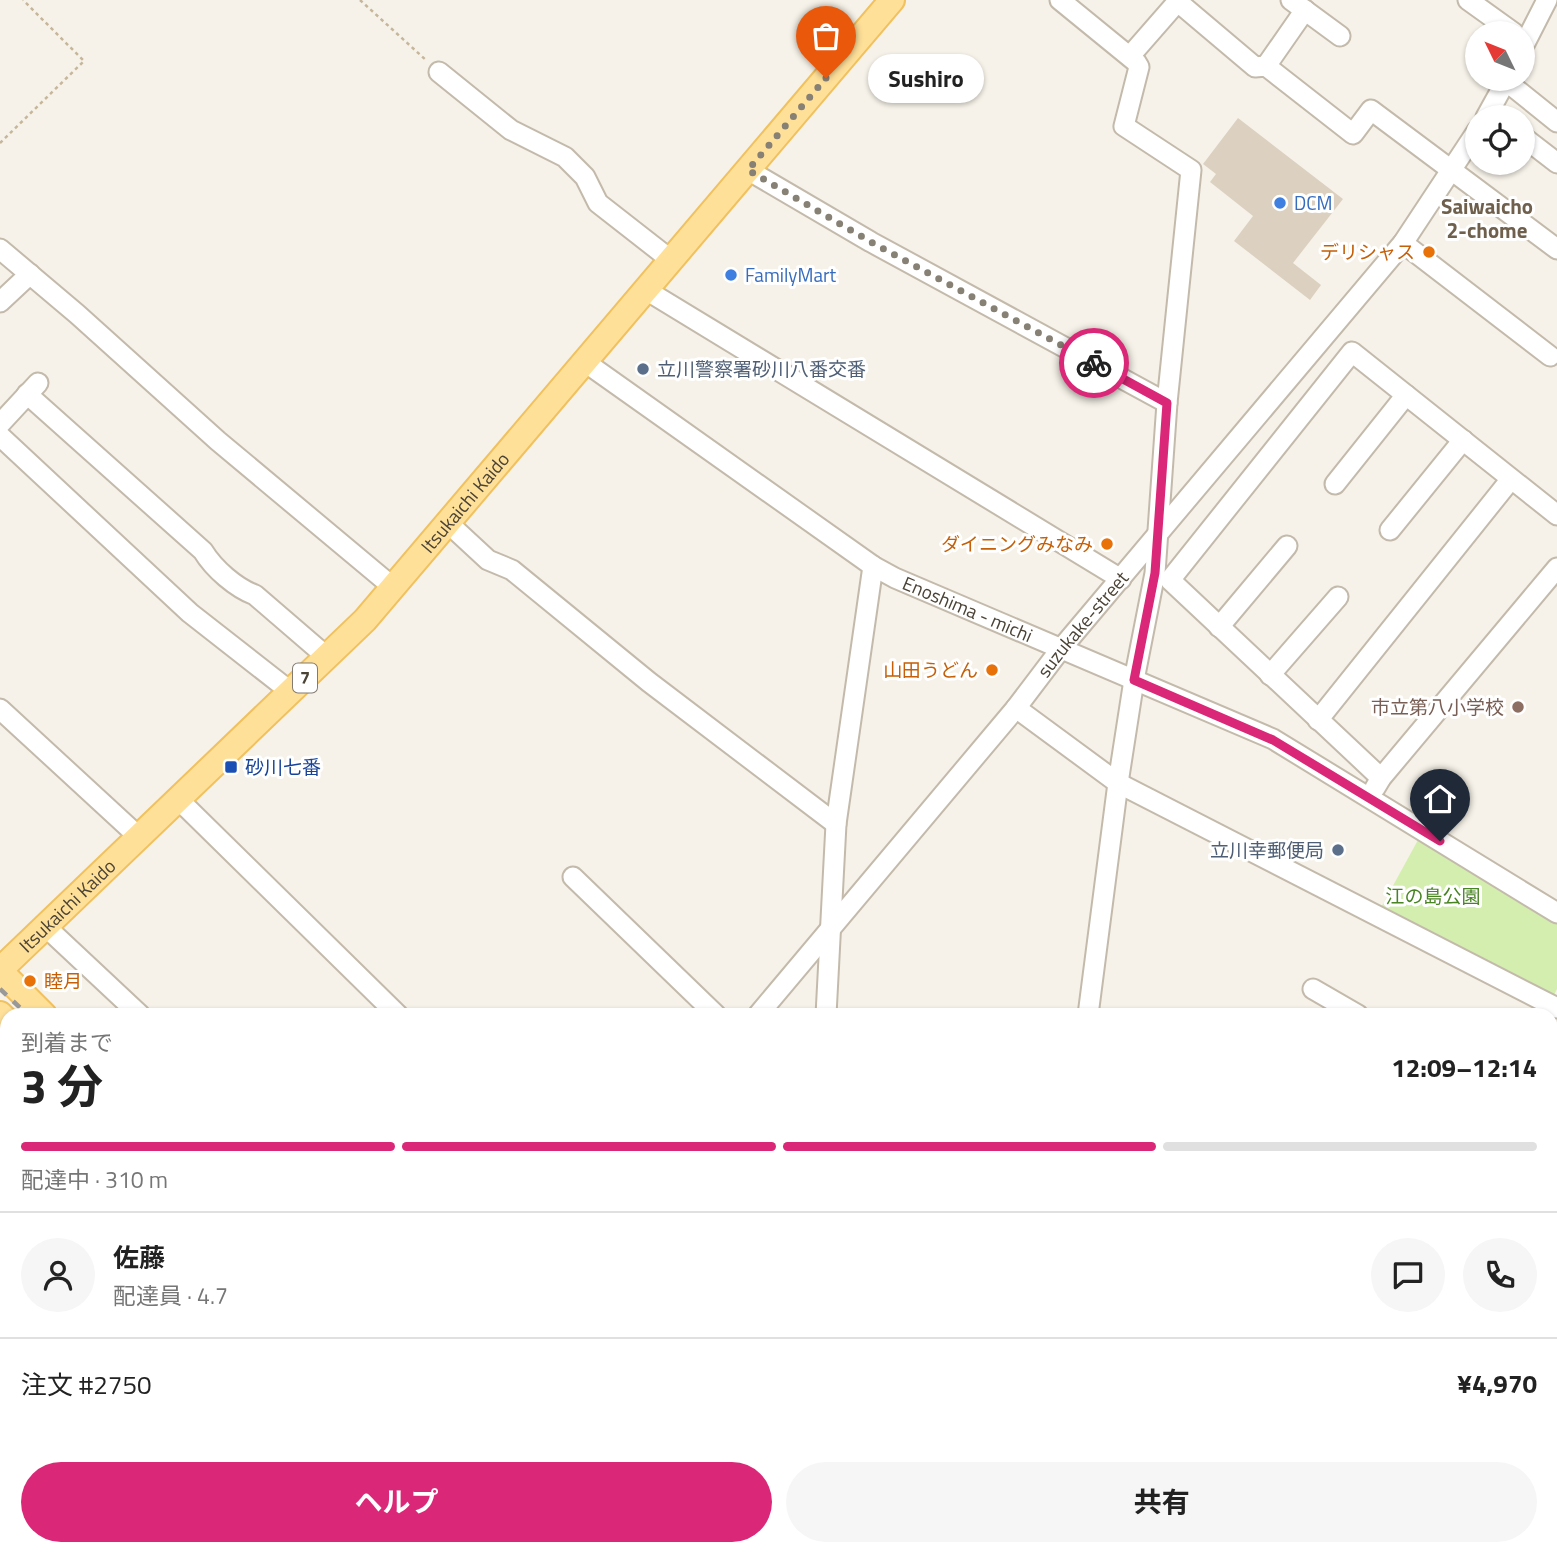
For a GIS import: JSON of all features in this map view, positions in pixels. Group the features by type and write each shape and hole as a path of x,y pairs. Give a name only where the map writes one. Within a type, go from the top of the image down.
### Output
{"main road":[{"name":"Itsukaichi Kaido","path":"0,970 291,692 394,588 892,0"},
{"path":"0,970 37,1008"}],"street":[{"path":"1060,0 1130,56 1139,67 1125,126 1191,170 1167,403 1155,573 1134,680 1118,783 1089,1008"},
{"path":"1468,0 1495,21"},
{"path":"1534,21 1547,0"},
{"path":"1130,56 1178,1 1255,67 1266,66 1353,134 1371,110 1557,249"},
{"path":"1266,66 1298,5 1340,37"},
{"path":"439,72 511,130 565,156 585,177 597,203 671,260"},
{"path":"1519,91 1557,122"},
{"path":"1535,146 1557,163"},
{"name":"suzukake-street","path":"764,1008 1016,708 1060,650 1403,243 1465,151"},
{"path":"748,170 871,242 1167,403"},
{"path":"1403,243 1550,356"},
{"path":"0,249 218,440 394,588"},
{"path":"0,302 30,274"},
{"path":"646,289 1121,579"},
{"path":"1381,778 1170,580 1352,352 1557,515"},
{"name":"Enoshima - michi","path":"586,362 873,566 1060,650 1273,740 1557,913"},
{"path":"0,424 32,389 203,551 209,561 244,591 255,595 327,657"},
{"path":"1335,484 1406,395"},
{"path":"0,436 190,613 291,692"},
{"path":"1390,530 1463,440"},
{"path":"1318,720 1511,479"},
{"path":"448,523 488,560 512,570 649,682 836,824"},
{"path":"1219,626 1287,546"},
{"path":"826,1008 836,824 873,566"},
{"path":"1370,798 1381,778 1557,568"},
{"path":"1270,675 1338,597"},
{"path":"1016,708 1118,783 1557,1008"},
{"path":"0,709 139,837"},
{"path":"179,800 391,1008"},
{"path":"573,877 709,1008"},
{"path":"46,927 133,1008"},
{"path":"1313,989 1346,1008"}],"path":[{"path":"0,143 84,61 23,0"},
{"path":"359,0 439,72"}],"green space":[{"name":"江の島公園","path":"1418,840 1557,924 1557,989 1553,997 1378,913"}],"building":[{"path":"1238,118 1343,199 1293,263 1321,285 1310,300 1234,241 1253,216 1210,182 1216,174 1203,164"}],"railway":[{"path":"0,989 20,1008"}],"way so far":[{"path":"826,78 748,170 871,242 1094,363"}],"place":[{"name":"Sushiro","path":"826,78"},
{"name":"DCM","path":"1280,203"},
{"name":"デリシャス","path":"1429,252"},
{"name":"FamilyMart","path":"731,275"},
{"name":"立川警察署砂川八番交番","path":"643,369"},
{"name":"ダイニングみなみ","path":"1107,544"},
{"name":"山田うどん","path":"992,670"},
{"name":"市立第八小学校","path":"1518,707"},
{"name":"砂川七番","path":"231,767"},
{"name":"立川幸郵便局","path":"1338,850"},
{"name":"睦月","path":"30,981"}],"district":[{"name":"Saiwaicho 2-chome","path":"1487,219"}],"route":[{"path":"1094,363 1167,403 1155,573 1134,680 1273,740 1440,841"}]}
